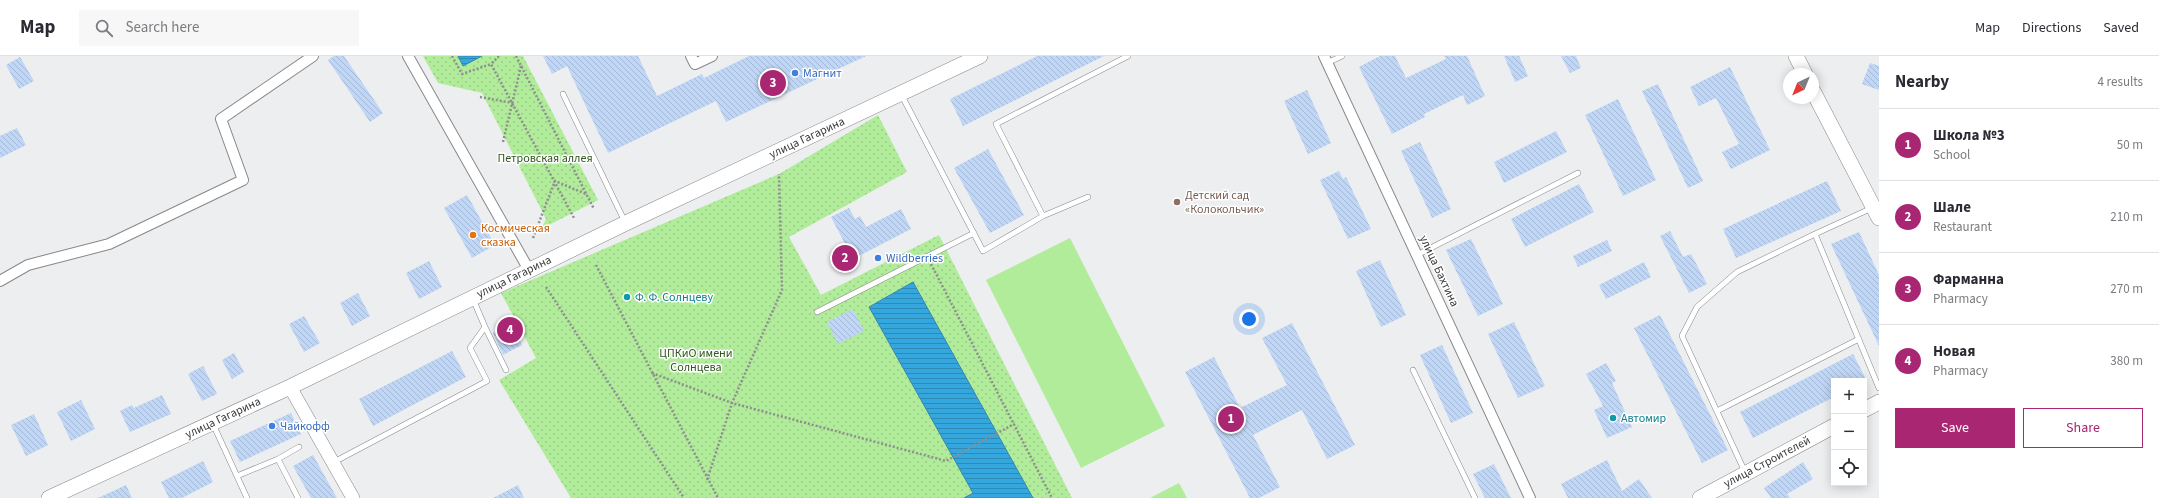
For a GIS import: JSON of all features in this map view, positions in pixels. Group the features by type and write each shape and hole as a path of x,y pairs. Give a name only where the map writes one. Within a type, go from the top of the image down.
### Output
{"main road":[{"name":"улица Гагарина","path":"48,498 290,387 626,223 980,56"},
{"path":"1796,56 1802,68"},
{"path":"1819,103 1876,213"},
{"path":"1867,408 1879,402"},
{"name":"улица Строителей","path":"1700,498 1831,428"}],"street":[{"path":"0,281 28,265 109,244 243,180 221,119 313,56"},
{"path":"408,56 530,270"},
{"path":"691,56 695,64 712,56"},
{"name":"улица Бахтина","path":"1326,59 1530,498"},
{"path":"290,387 353,498"}],"lane":[{"path":"1043,216 996,124 1128,56"},
{"path":"1326,59 1342,56"},
{"path":"901,93 983,251 1043,216 1088,197"},
{"path":"562,94 626,223"},
{"path":"1417,255 1578,173"},
{"path":"1746,473 1682,336 1696,307 1736,272 1815,234 1876,213"},
{"path":"817,312 974,233"},
{"path":"1815,234 1879,388"},
{"path":"472,298 484,327 506,370"},
{"path":"333,463 486,381 470,348 484,327"},
{"path":"1717,411 1859,339"},
{"path":"1413,370 1475,498"},
{"path":"213,423 246,498"},
{"path":"237,476 278,459 299,447"},
{"path":"278,459 298,498"}],"path":[{"path":"452,56 462,74 491,64 499,56"},
{"path":"516,56 594,209"},
{"path":"491,64 555,180 574,218"},
{"path":"503,142 521,66"},
{"path":"480,97 513,103"},
{"path":"706,480 732,403 782,290 779,174"},
{"path":"555,180 586,194"},
{"path":"533,238 555,180"},
{"path":"927,257 1052,498"},
{"path":"596,265 706,480 718,498"},
{"path":"546,287 684,498"},
{"path":"652,373 732,403 946,461 1014,424"}],"green space":[{"name":"Петровская аллея","path":"423,56 523,56 598,200 541,229 546,219 482,93 438,83"},
{"name":"ЦПКиО имени Солнцева","path":"878,115 907,172 789,237 821,295 939,235 1072,498 571,498 499,380 536,358 501,293 779,174"},
{"path":"1070,238 1165,426 1081,468 986,280"},
{"path":"1179,483 1187,498 1150,498"}],"water":[{"path":"458,56 482,56 463,66"},
{"path":"913,282 1033,498 964,498 973,493 869,307"}],"building":[{"path":"334,56 344,56 383,113 370,122 328,60"},
{"path":"543,56 638,56 657,96 702,74 704,78 749,56 866,56 726,122 716,101 608,153 567,66 552,74"},
{"path":"1037,56 1104,56 963,126 950,99"},
{"path":"1380,56 1395,56 1406,78 1446,59 1444,56 1467,56 1485,96 1467,105 1463,95 1424,114 1425,117 1392,134 1359,67"},
{"path":"1504,56 1519,56 1528,76 1515,82"},
{"path":"1561,56 1576,56 1581,68 1570,73"},
{"path":"20,57 34,81 19,89 6,65"},
{"path":"1870,63 1879,66 1879,90 1862,84"},
{"path":"1730,67 1770,150 1731,169 1722,152 1739,144 1716,98 1699,106 1690,87"},
{"path":"1658,84 1703,181 1688,188 1642,91"},
{"path":"1307,90 1331,143 1308,154 1284,101"},
{"path":"1618,99 1656,180 1623,196 1585,115"},
{"path":"17,128 26,145 0,158 0,136"},
{"path":"1556,131 1567,152 1504,183 1494,162"},
{"path":"1420,142 1451,209 1432,218 1401,151"},
{"path":"988,149 1024,215 990,233 954,168"},
{"path":"1339,171 1343,179 1346,177 1371,229 1348,239 1320,180"},
{"path":"1827,181 1841,211 1736,258 1723,229"},
{"path":"1579,184 1594,212 1525,247 1511,219"},
{"path":"467,195 495,245 472,258 444,208"},
{"path":"849,208 855,219 860,216 866,227 901,209 911,229 853,259 831,217"},
{"path":"1670,231 1683,257 1691,254 1707,284 1689,293 1660,236"},
{"path":"1859,232 1879,275 1879,346 1831,244"},
{"path":"1471,239 1503,304 1478,316 1446,250"},
{"path":"1607,240 1612,251 1578,267 1573,256"},
{"path":"1380,260 1406,315 1381,327 1356,271"},
{"path":"429,261 442,287 419,299 406,273"},
{"path":"1644,262 1651,277 1606,299 1599,285"},
{"path":"358,293 370,316 352,326 340,303"},
{"path":"853,309 864,331 838,344 827,322"},
{"path":"1660,315 1728,450 1702,463 1634,328"},
{"path":"304,316 320,343 304,352 289,324"},
{"path":"1514,322 1545,386 1518,398 1488,334"},
{"path":"1292,323 1355,445 1327,459 1302,410 1253,435 1280,487 1259,498 1250,498 1185,372 1214,357 1240,408 1287,385 1262,338"},
{"path":"511,324 522,345 503,355 493,333"},
{"path":"1442,345 1473,413 1451,423 1420,355"},
{"path":"452,351 466,377 373,426 359,399"},
{"path":"234,353 244,372 232,379 222,360"},
{"path":"1853,354 1865,378 1831,378 1831,399 1753,438 1740,412"},
{"path":"1606,363 1616,381 1612,383 1632,427 1607,438 1594,410 1603,406 1586,374"},
{"path":"203,366 217,394 202,401 188,374"},
{"path":"162,395 171,414 130,432 120,411 132,405 134,408"},
{"path":"81,400 95,429 71,441 57,412"},
{"path":"291,413 301,434 240,462 230,441"},
{"path":"34,414 48,445 26,456 11,425"},
{"path":"313,455 337,498 311,498 293,466"},
{"path":"1607,460 1622,491 1639,479 1652,498 1568,498 1561,484"},
{"path":"203,461 213,482 182,498 169,498 161,482"},
{"path":"1803,462 1813,479 1787,494 1790,498 1771,498 1764,488"},
{"path":"1494,464 1511,498 1485,498 1473,474"},
{"path":"126,485 132,498 98,498"},
{"path":"518,485 524,498 493,498"}],"place":[{"name":"Магнит","path":"795,73"},
{"name":"Фарманна","path":"773,83"},
{"name":"Детский сад «Колокольчик»","path":"1177,202"},
{"name":"Космическая сказка","path":"473,235"},
{"name":"Шале","path":"845,258"},
{"name":"Wildberries","path":"878,258"},
{"name":"Ф. Ф. Солнцеву","path":"627,297"},
{"name":"Новая","path":"510,330"},
{"name":"Автомир","path":"1613,418"},
{"name":"Школа №3","path":"1231,419"},
{"name":"Чайкофф","path":"272,426"}]}
